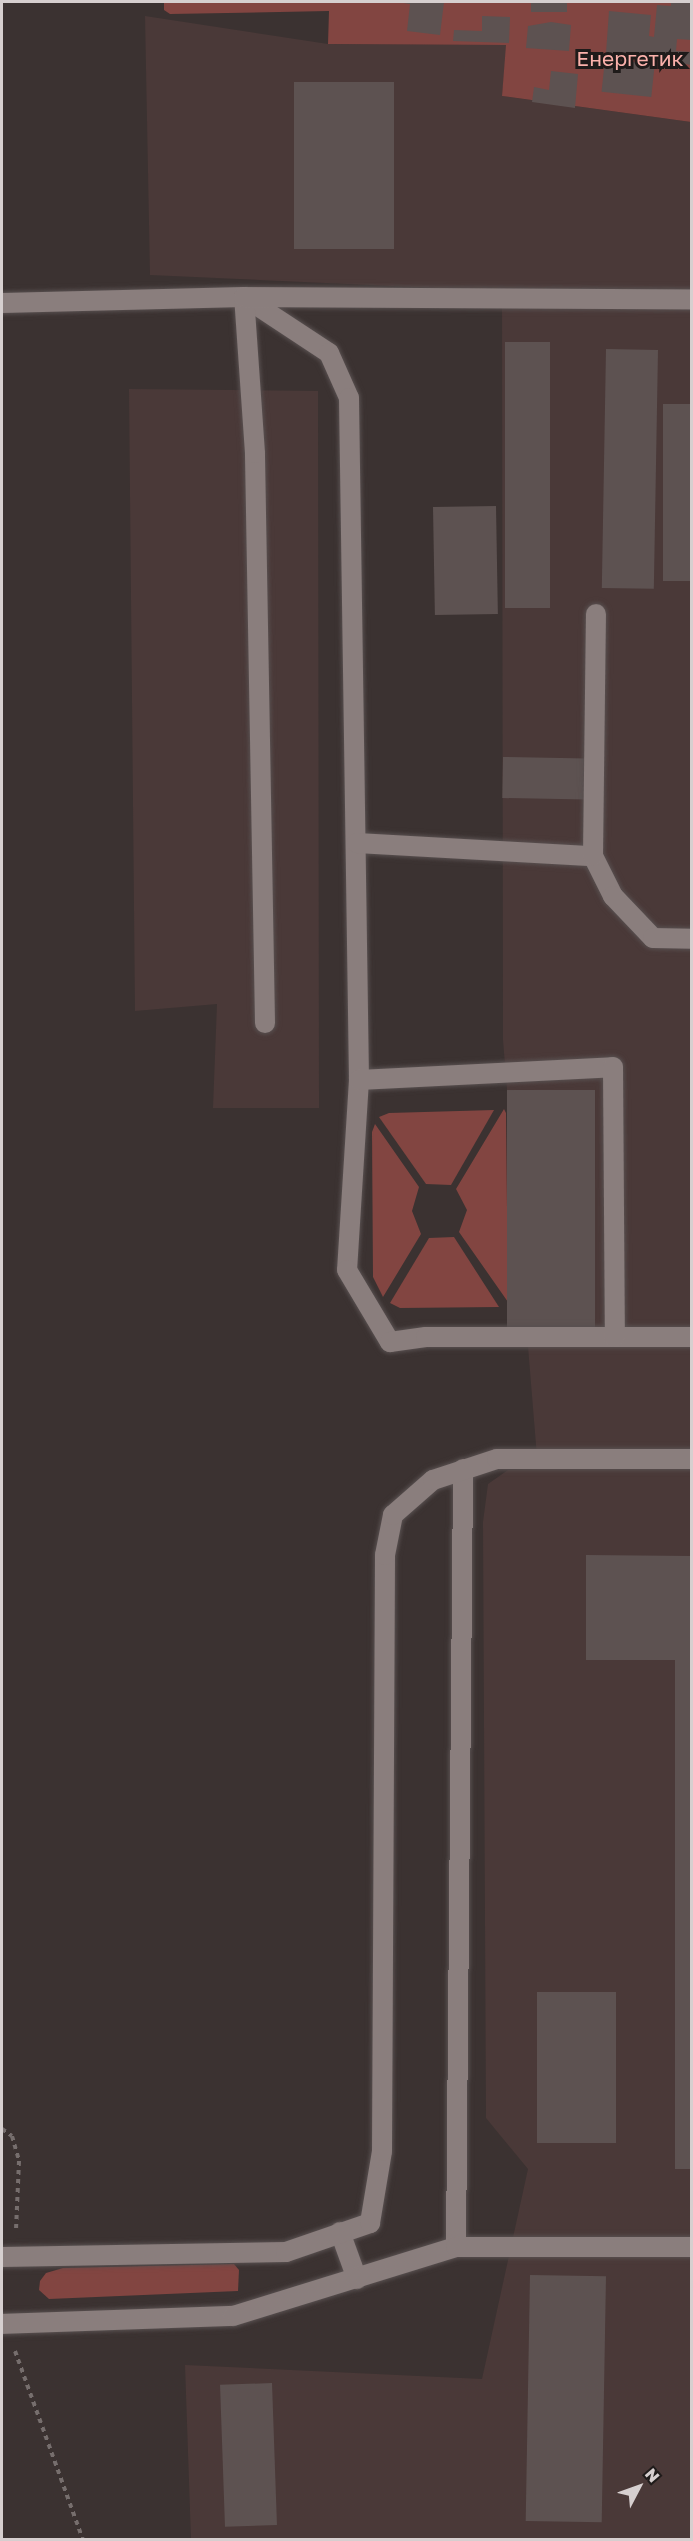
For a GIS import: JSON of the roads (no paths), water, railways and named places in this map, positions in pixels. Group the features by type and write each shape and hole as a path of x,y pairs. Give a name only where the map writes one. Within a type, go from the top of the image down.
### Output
{"lane":[{"path":"244,297 329,353 350,398 359,1080 347,1270 390,1342 426,1337 692,1337"},
{"path":"244,297 255,453 265,1023"},
{"path":"2,303 244,297 692,299"},
{"path":"596,614 593,856 613,896 653,938 692,939"},
{"path":"357,843 593,856"},
{"path":"359,1080 613,1067 615,1337"},
{"path":"8,2257 286,2252 370,2223 382,2151 386,1555 393,1515 433,1480 497,1459 692,1459"},
{"path":"456,2247 463,1469"},
{"path":"340,2232 357,2279"},
{"path":"5,2324 233,2316 456,2247 692,2247"}],"park label":[{"name":"Енергетик","path":"630,58"}]}
